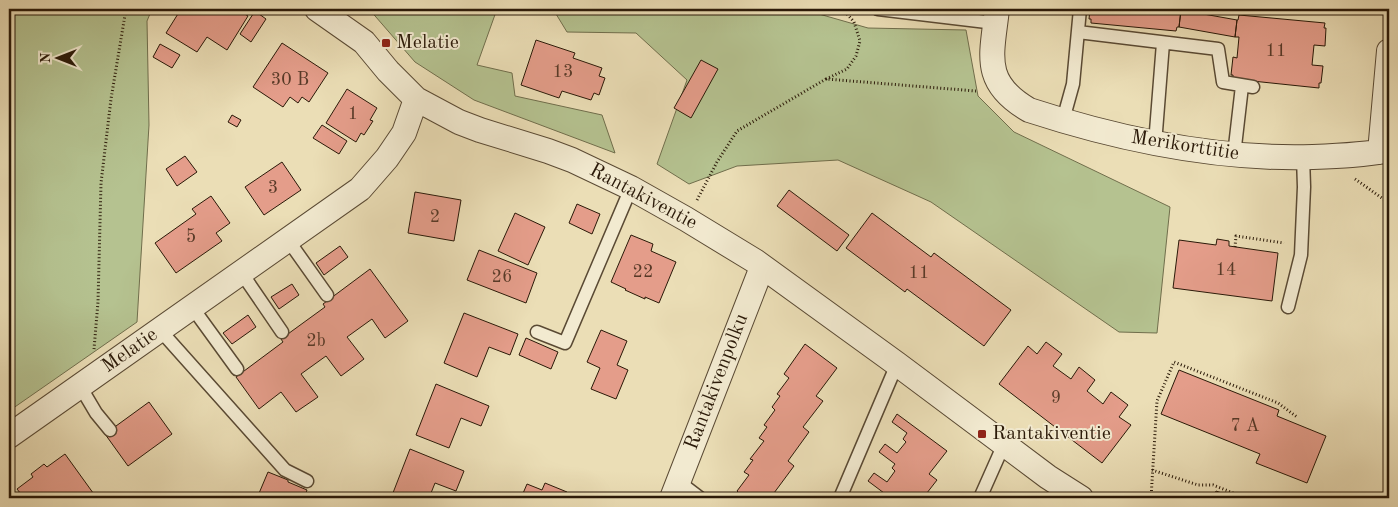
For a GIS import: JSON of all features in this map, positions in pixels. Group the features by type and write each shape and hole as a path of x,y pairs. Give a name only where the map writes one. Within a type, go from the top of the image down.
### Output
{"street":[{"name":"Rantakiventie","path":"317,9 364,42 388,71 416,99 459,122 572,160 631,188 686,219 762,267 897,364 1048,477 1081,498"},
{"path":"990,84 991,54 996,16"},
{"path":"1385,151 1389,51"},
{"name":"Merikorttitie","path":"990,84 1004,90 1014,101 1029,110 1138,141 1189,150 1234,155 1303,157 1385,151"},
{"name":"Melatie","path":"9,436 360,189 387,158 404,133 416,99"},
{"name":"Rantakivenpolku","path":"675,490 762,267"}],"lane":[{"path":"878,9 996,16"},
{"path":"1063,120 1072,84 1080,9"},
{"path":"1078,32 1218,49 1223,82 1248,87 1234,155"},
{"path":"1156,144 1162,42"},
{"path":"1288,307 1301,255 1304,188 1303,157"},
{"path":"538,332 565,342 631,188"},
{"path":"288,240 327,295"},
{"path":"241,272 282,332"},
{"path":"192,307 237,369"},
{"path":"160,330 285,470 307,481"},
{"path":"840,498 897,364"},
{"path":"80,386 96,413 110,430"},
{"path":"980,498 1004,444"},
{"path":"675,490 700,498"}],"path":[{"path":"93,357 98,302 101,183 111,98 126,9"},
{"path":"694,206 717,162 737,131 826,79 847,69 856,56 860,41 854,22 842,9"},
{"path":"826,79 976,91 990,84"},
{"path":"1352,177 1389,204"},
{"path":"1235,247 1236,236 1283,244 1302,237"},
{"path":"1151,498 1157,401 1174,362 1278,403 1297,416"},
{"path":"1152,470 1198,485 1213,485 1246,498"}],"green space":[{"path":"9,9 152,9 147,21 149,125 137,322 9,411"},
{"path":"369,9 497,9 477,65 512,73 515,96 602,115 615,153 474,100 415,62"},
{"path":"553,9 811,9 812,12 868,28 966,30 978,96 1014,132 1170,207 1157,333 1119,332 931,202 838,160 737,166 689,184 657,164 687,80 636,33 567,32"}],"building":[{"path":"181,9 236,9 248,16 227,50 207,37 197,52 166,33"},
{"path":"1090,9 1181,10 1179,27 1177,27 1176,31 1091,23 1091,19 1089,19"},
{"path":"1181,10 1237,20 1235,37 1179,27"},
{"path":"255,11 266,19 251,42 240,34"},
{"path":"1239,15 1325,23 1325,46 1314,45 1312,65 1323,66 1319,88 1233,79 1233,75 1231,75 1233,57 1237,58 1239,37 1235,37"},
{"path":"536,40 575,53 573,58 602,68 599,76 605,78 599,95 594,93 591,100 562,91 559,98 521,85"},
{"path":"282,43 328,73 309,102 302,97 298,103 290,97 283,107 253,87"},
{"path":"160,44 180,55 172,68 153,57"},
{"path":"701,60 718,69 691,118 674,108"},
{"path":"347,89 377,108 370,120 373,121 364,135 361,133 356,142 326,123"},
{"path":"232,115 241,120 237,127 228,122"},
{"path":"322,125 347,141 339,154 313,138"},
{"path":"185,156 197,172 177,186 166,169"},
{"path":"282,162 301,190 264,215 245,187"},
{"path":"789,190 849,235 837,251 777,206"},
{"path":"415,192 461,200 454,241 408,233"},
{"path":"211,196 230,223 216,233 222,241 176,273 155,243 196,214 192,209"},
{"path":"577,204 600,214 592,234 569,223"},
{"path":"515,213 545,227 528,265 498,251"},
{"path":"872,213 931,257 934,253 1011,310 984,346 907,289 905,292 846,248"},
{"path":"631,235 653,244 651,251 676,262 659,303 645,297 645,299 611,282"},
{"path":"1217,239 1229,241 1229,246 1278,253 1272,301 1173,288 1179,240 1216,245"},
{"path":"340,246 348,257 324,275 316,263"},
{"path":"479,250 537,273 526,303 467,280"},
{"path":"370,269 408,321 385,338 372,319 347,337 364,359 341,376 326,356 301,374 318,397 296,412 281,392 259,409 236,377 283,342 281,339 325,307 323,304"},
{"path":"292,284 299,295 279,309 271,297"},
{"path":"464,313 518,334 510,355 489,347 477,377 444,363"},
{"path":"248,315 256,327 232,344 223,333"},
{"path":"601,330 627,341 617,365 628,370 616,399 591,389 600,368 587,362"},
{"path":"526,338 558,352 551,369 519,355"},
{"path":"1046,342 1062,354 1053,366 1071,379 1079,367 1095,380 1087,391 1103,404 1111,392 1128,405 1119,417 1131,425 1102,463 999,384 1028,346 1037,354"},
{"path":"805,344 837,368 816,396 823,401 803,427 809,432 788,461 794,466 774,493 781,498 735,498 739,493 737,491 749,475 744,472 753,460 750,459 764,441 759,438 767,427 764,425 775,410 772,407 780,396 777,394 789,378 784,374"},
{"path":"1179,370 1279,410 1277,416 1326,436 1307,483 1256,463 1260,454 1161,414"},
{"path":"436,384 489,406 481,426 461,418 449,448 416,435"},
{"path":"149,402 172,434 128,466 105,434"},
{"path":"897,414 947,451 929,474 937,480 923,498 881,498 884,493 868,481 874,473 887,482 895,471 892,468 895,464 879,452 885,444 897,453 906,442 903,439 907,433 892,422"},
{"path":"410,449 464,471 456,491 435,483 429,498 391,498"},
{"path":"65,454 96,497 24,498 17,489 33,477 31,474 44,464 47,467"},
{"path":"268,472 307,490 304,498 257,498"},
{"path":"545,483 567,492 564,498 521,498 527,484 542,490"},
{"path":"1216,491 1236,498 1213,498"}],"place":[{"name":"Melatie","path":"386,43"},
{"name":"Rantakiventie","path":"982,434"}]}
